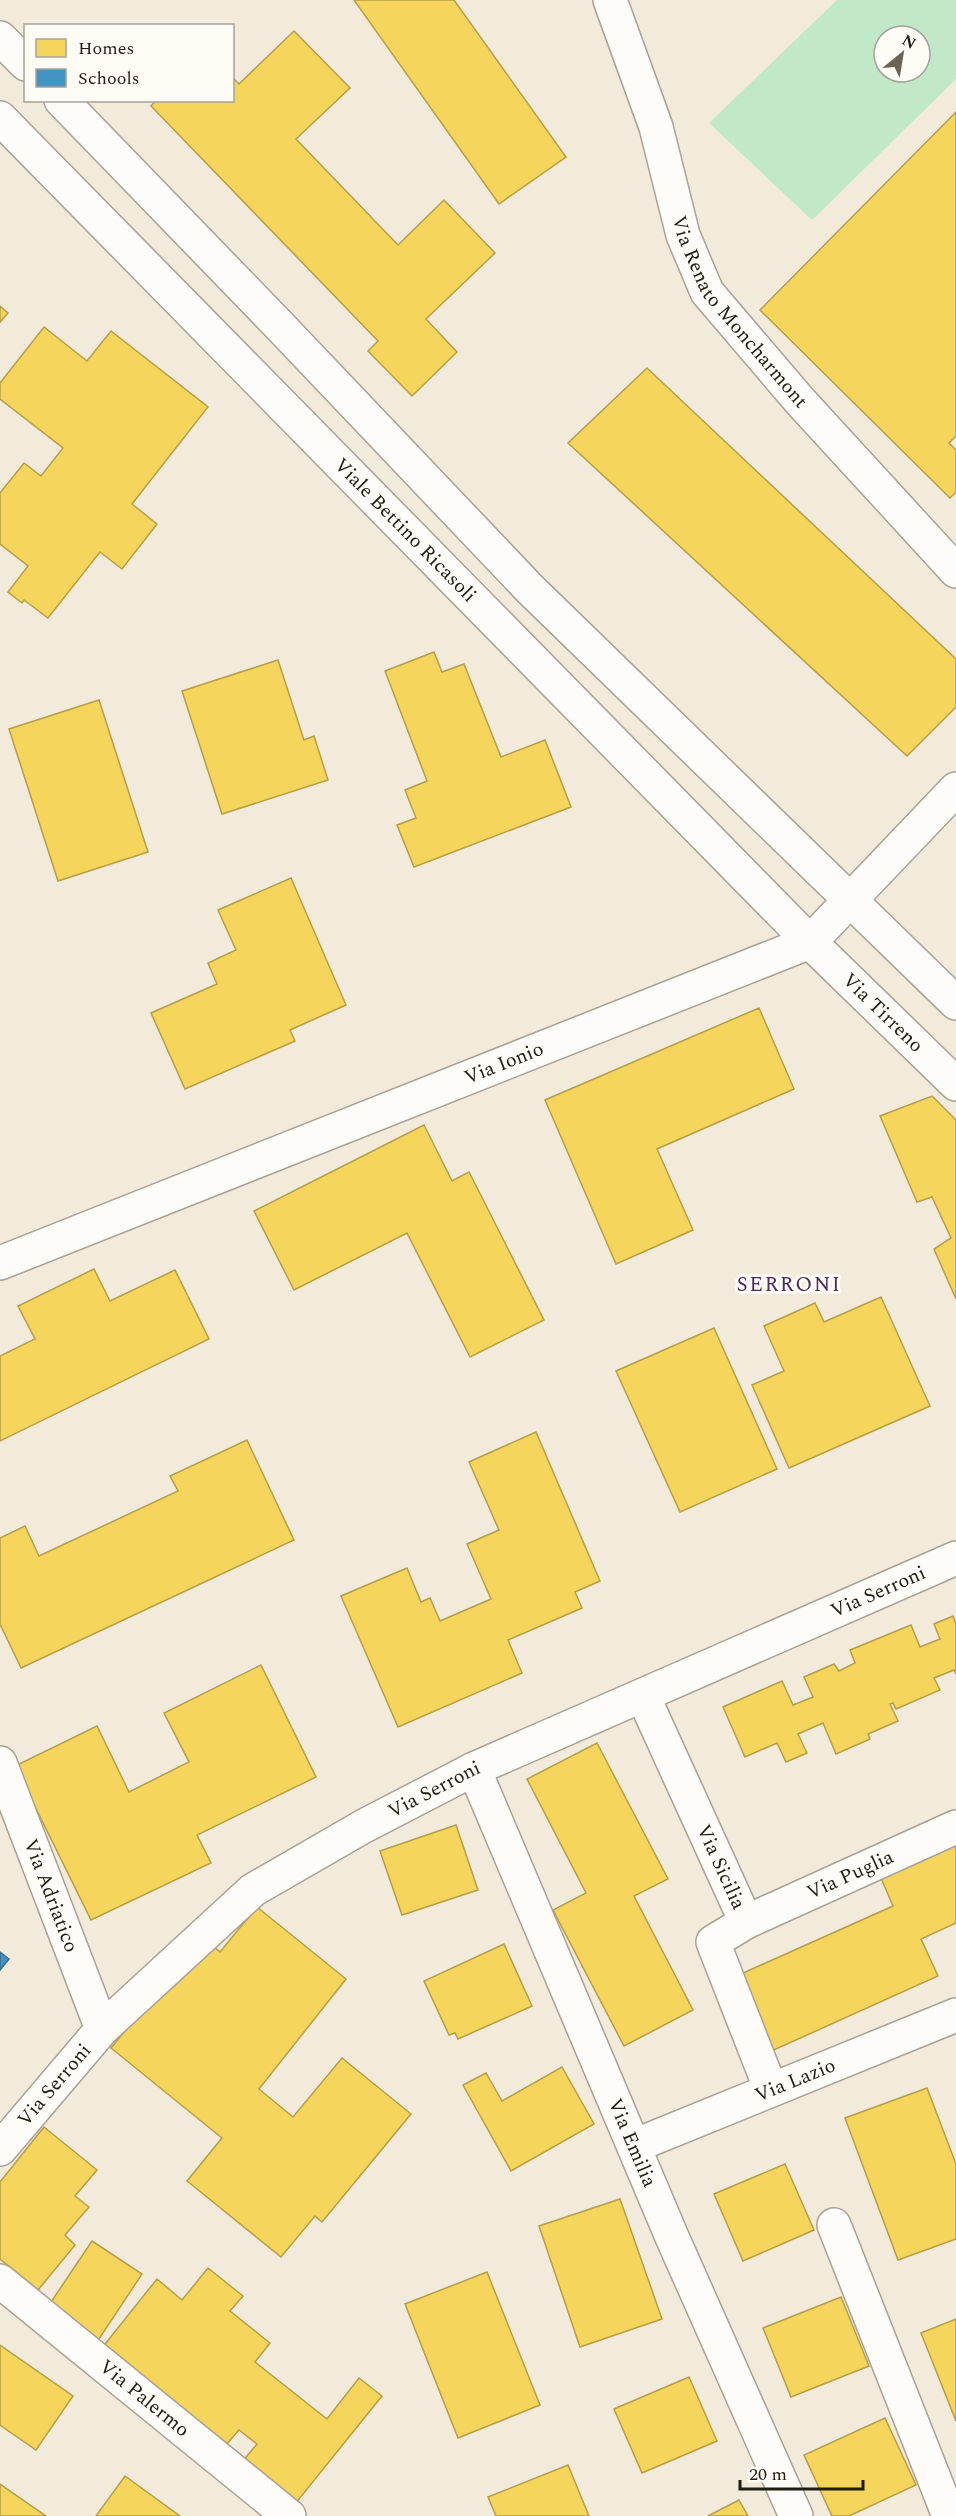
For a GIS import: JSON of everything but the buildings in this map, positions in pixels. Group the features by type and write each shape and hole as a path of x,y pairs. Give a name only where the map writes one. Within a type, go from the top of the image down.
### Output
{"street":[{"name":"Via Renato Moncharmont","path":"610,0 656,127 683,235 707,292 800,401 956,571"},
{"path":"0,38 24,62"},
{"path":"63,102 530,589 956,1003"},
{"name":"Viale Bettino Ricasoli","path":"0,118 810,942"},
{"name":"Via Ionio","path":"0,1263 810,942 849,898 956,789"},
{"name":"Via Tirreno","path":"810,942 956,1084"},
{"name":"Via Serroni","path":"0,2149 102,2029 253,1890 364,1826 474,1769 956,1558"},
{"name":"Via Sicilia","path":"643,1696 746,1922 713,1942 771,2090"},
{"name":"Via Adriatico","path":"0,1763 102,2029"},
{"name":"Via Emilia","path":"474,1769 634,2146 796,2516"},
{"name":"Via Puglia","path":"746,1922 956,1827"},
{"name":"Via Lazio","path":"634,2146 956,2015"},
{"path":"834,2225 949,2516"},
{"name":"Via Palermo","path":"0,2282 289,2516"}],"green space":[{"path":"837,0 956,0 956,79 812,220 709,123"}],"district":[{"name":"SERRONI","path":"789,1285"}]}
